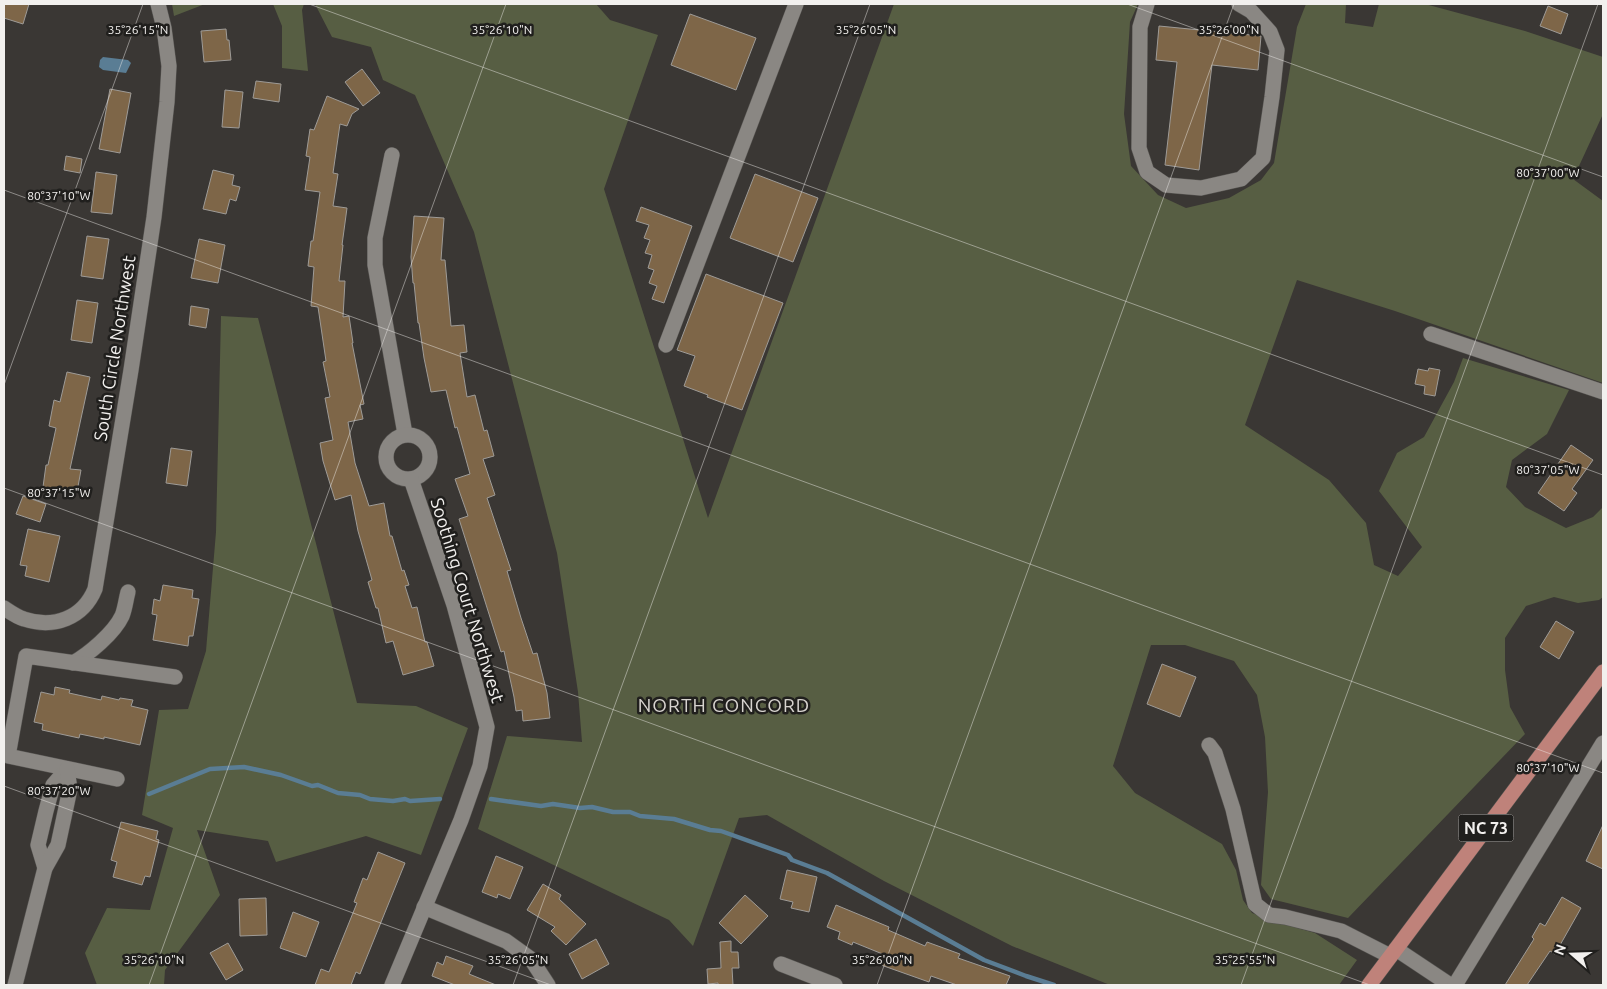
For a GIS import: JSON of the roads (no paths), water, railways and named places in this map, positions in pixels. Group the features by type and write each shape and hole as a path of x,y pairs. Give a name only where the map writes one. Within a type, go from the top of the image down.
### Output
{"main road":[{"name":"NC 73","path":"1369,985 1603,672"}],"street":[{"name":"South Circle Northwest","path":"4,608 24,619 38,622 55,622 82,611 90,600 94,589 134,351 154,217 168,102 169,66 164,28 158,4"},
{"path":"666,345 796,4"},
{"path":"1147,4 1140,27 1139,148 1147,172 1166,185 1201,188 1241,179 1263,158 1272,97 1276,50 1270,32 1251,11 1239,4"},
{"path":"392,155 376,238 375,265 405,434"},
{"path":"1432,334 1603,392"},
{"path":"405,434 416,435 426,442 430,453 429,465 422,474 411,479 399,478 390,471 385,460 386,448 394,438 405,434"},
{"name":"Soothing Court Northwest","path":"392,985 461,820 480,766 487,727 454,605 411,479"},
{"path":"72,663 88,652 110,632 122,616 128,592"},
{"path":"117,779 8,756 26,656 174,677"},
{"path":"1455,985 1603,743"},
{"path":"1209,744 1215,753 1233,809 1255,904 1269,915 1285,916 1341,930 1393,953 1450,985"},
{"path":"15,985 45,868 38,845 40,836 53,785 67,769"},
{"path":"424,907 506,941 531,959 548,985"},
{"path":"781,964 835,985"}],"water":[{"path":"103,57 128,60 131,63 126,73 103,70 99,67 100,60"}],"waterway":[{"path":"149,794 210,769 244,767 281,775 312,786 318,785 338,793 360,795 370,799 393,801 440,799"},
{"path":"491,799 541,806 553,804 580,808 592,807 613,812 630,812 640,816 674,819 710,830 721,831 788,855 792,860 827,873 984,960 1054,985"}],"district":[{"name":"NORTH CONCORD","path":"724,705"}]}
